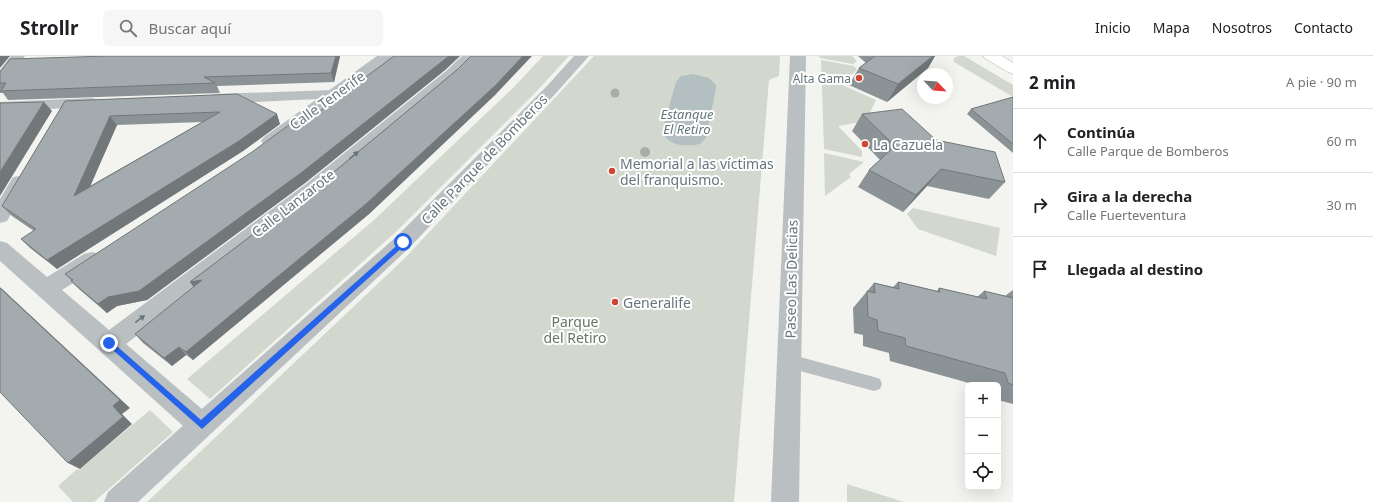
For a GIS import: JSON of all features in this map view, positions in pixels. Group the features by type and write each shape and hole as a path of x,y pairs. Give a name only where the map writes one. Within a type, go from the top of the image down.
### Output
{"main road":[{"path":"991,56 1013,69"}],"street":[{"name":"Calle Tenerife","path":"256,151 387,56"},
{"name":"Calle Lanzarote","path":"109,343 313,189 452,74 471,56"},
{"name":"Calle Parque de Bomberos","path":"118,502 403,242 582,56"},
{"name":"Paseo Las Delicias","path":"785,502 798,56"},
{"path":"0,80 15,60"},
{"path":"200,99 334,95"},
{"path":"0,107 106,102"},
{"path":"54,124 66,104"},
{"path":"0,216 27,170"},
{"path":"0,249 202,426"},
{"path":"45,290 105,251"}],"lane":[{"path":"789,361 874,384"}],"green space":[{"path":"543,56 569,56 535,93 398,230 210,399 187,379 374,220 514,87"},
{"name":"Parque del Retiro","path":"594,56 780,56 779,76 769,80 734,502 147,502 405,258"},
{"path":"819,56 852,56 857,61 853,64 820,58"},
{"path":"964,56 1013,85 1013,97 954,62 954,58"},
{"path":"821,60 854,66 857,70 840,84 876,100 866,121 838,126 862,151 862,157 824,149"},
{"path":"824,153 864,162 849,174 851,177 825,196"},
{"path":"913,208 1000,228 996,256 918,229 907,214"},
{"path":"150,410 173,432 94,502 73,502 58,486"},
{"path":"847,484 904,502 847,502"}],"water":[{"name":"Estanque El Retiro","path":"693,74 709,78 716,85 716,88 706,138 700,144 683,145 668,140 662,131 676,82 681,76"}],"building":[{"path":"109,56 336,56 331,73 204,77 215,83 1,91 6,83 0,83 0,72 10,59"},
{"path":"394,56 449,56 301,173 139,291 108,297 98,304 65,274 252,152 293,122 300,126"},
{"path":"471,56 523,56 496,85 366,204 186,352 179,347 164,358 135,334 202,280 190,282 317,186 458,69"},
{"path":"875,56 933,56 898,84 859,68"},
{"path":"237,94 277,114 239,141 47,260 21,239 36,229 2,206 65,101","holes":["220,112 74,196 110,116"]},
{"path":"1013,97 1013,144 971,109"},
{"path":"44,102 0,172 0,103"},
{"path":"902,109 936,140 995,152 1005,182 941,169 916,195 869,170 895,146 862,114"},
{"path":"898,282 940,292 939,288 987,299 984,291 1013,298 1013,385 1008,383 1005,373 906,346 905,338 878,331 877,320 868,317 867,291 875,293 874,283 899,289"},
{"path":"0,288 120,400 113,406 123,417 68,463 0,392"}],"place":[{"name":"Alta Gama","path":"859,78"},
{"name":"La Cazuela","path":"865,144"},
{"name":"Memorial a las víctimas del franquismo.","path":"612,171"},
{"name":"Generalife","path":"615,302"}],"route":[{"path":"109,343 202,426 403,242"}]}
